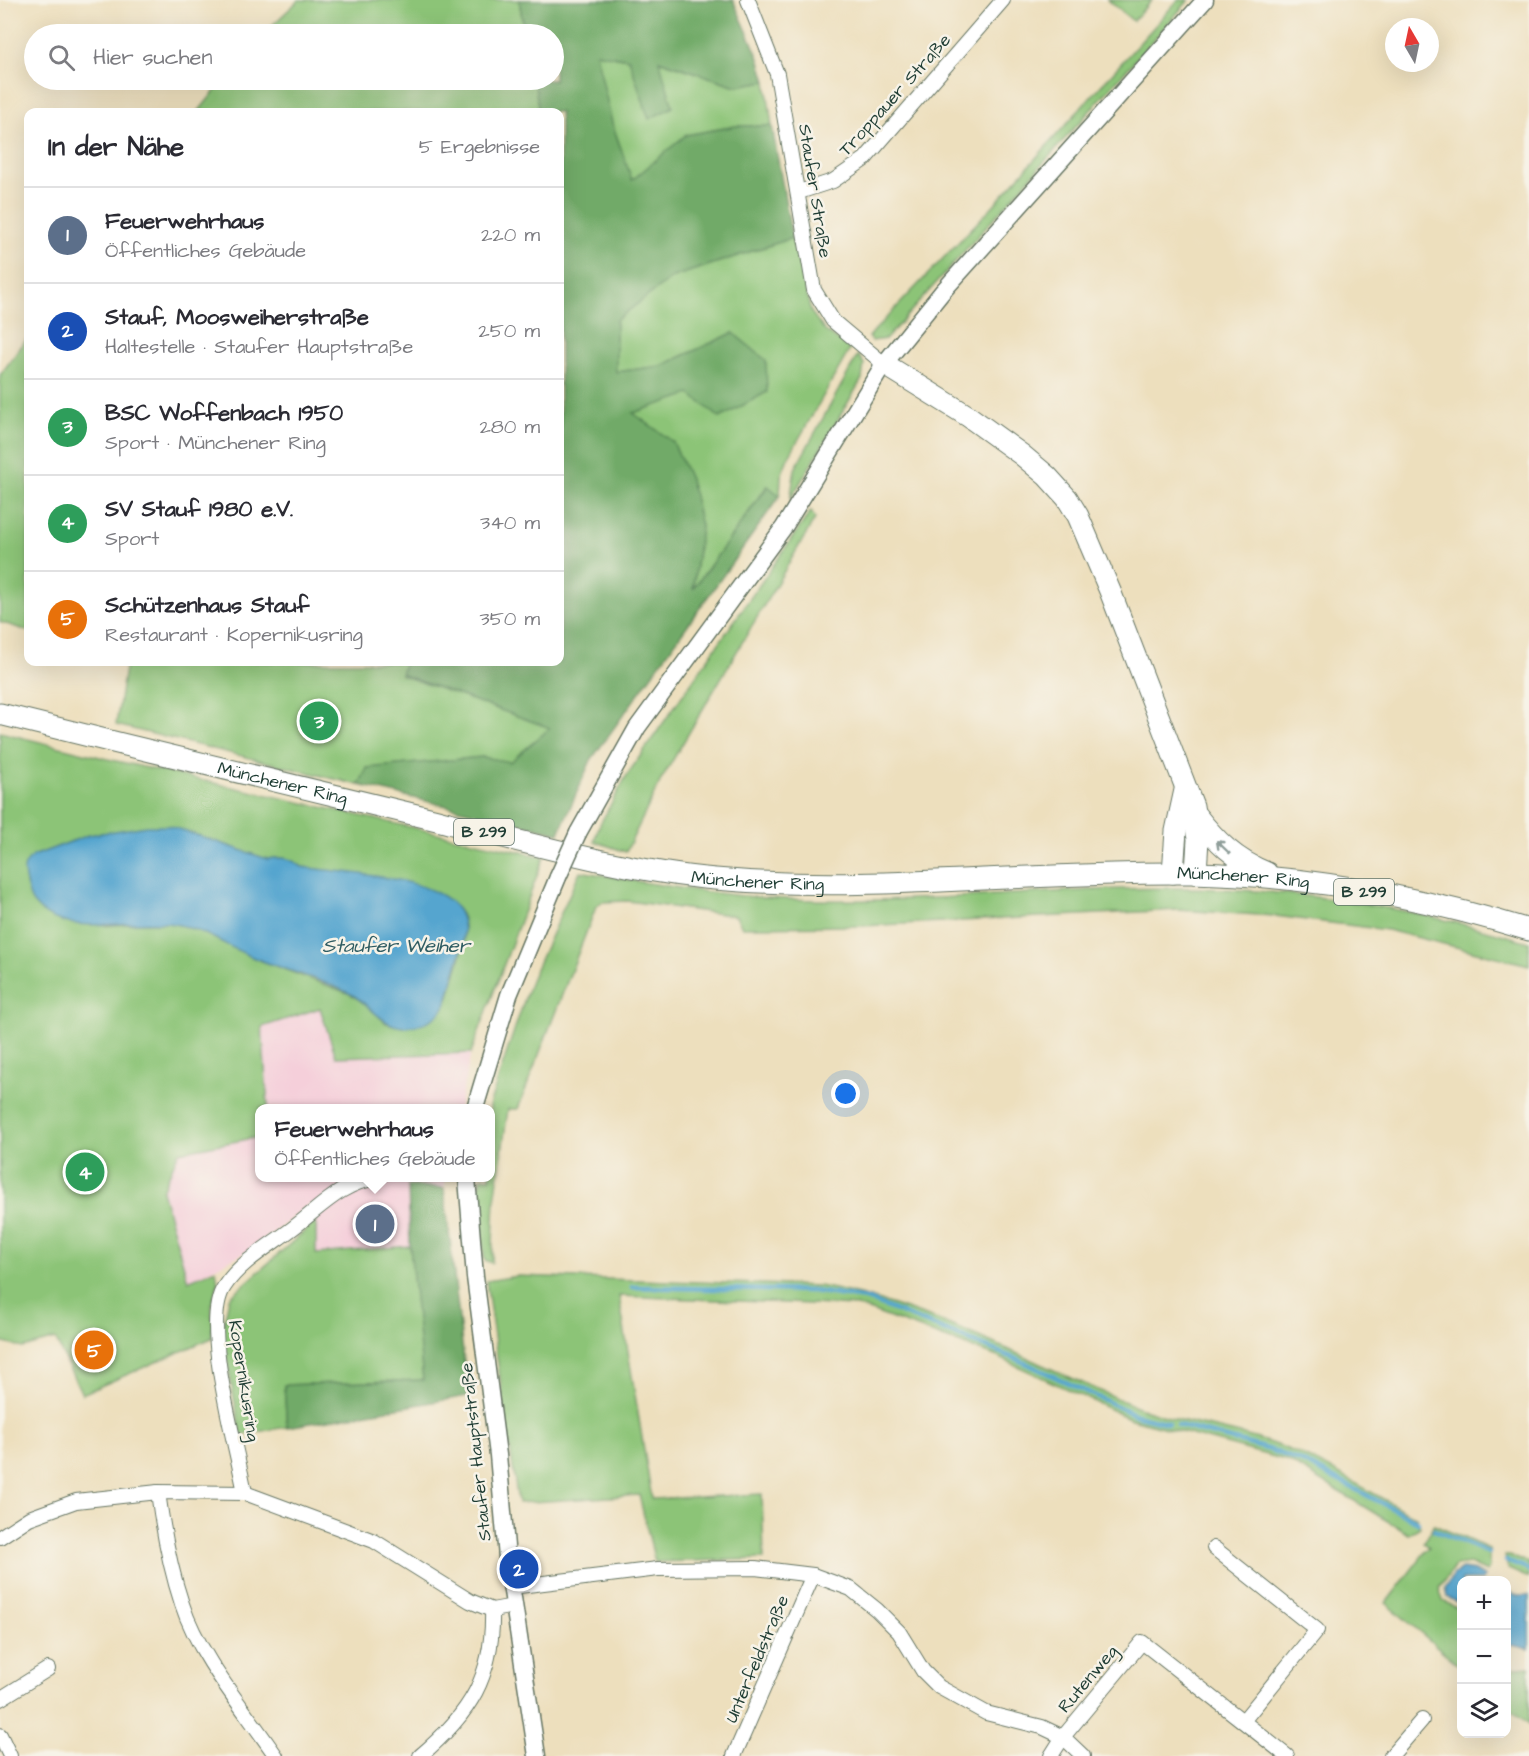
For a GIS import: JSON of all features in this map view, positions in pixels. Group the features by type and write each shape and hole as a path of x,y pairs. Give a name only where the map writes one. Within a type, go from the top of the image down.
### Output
{"main road":[{"path":"884,364 968,417 1022,455 1047,476 1067,498 1078,516 1110,591 1165,729 1195,814 1198,838 1196,873"},
{"name":"Münchener Ring","path":"0,714 539,847 646,870 711,878 810,885 1196,873 1293,882 1383,895 1529,930"},
{"path":"1173,873 1176,831 1185,790"},
{"path":"1195,814 1235,858 1293,882"}],"street":[{"name":"Staufer Straße","path":"748,0 777,74 809,267 819,299 841,329 884,364"},
{"name":"Troppauer Straße","path":"798,192 833,181 865,159 1003,0"},
{"path":"476,1104 509,995 558,877 578,832 637,728 784,526 884,364 943,291 1205,0"},
{"name":"Kopernikusring","path":"245,1493 217,1345 215,1319 223,1288 250,1261 345,1186 362,1182"},
{"name":"Staufer Hauptstraße","path":"467,1182 475,1277 498,1455 511,1587 537,1756"},
{"path":"158,1492 163,1529 182,1606 206,1652 276,1756"},
{"path":"0,1537 29,1518 76,1501 158,1492 245,1493 374,1541 470,1601 492,1610 514,1606"},
{"path":"1214,1548 1317,1630 1243,1721"},
{"path":"511,1587 658,1569 755,1568 813,1575 851,1589 877,1610 899,1632 923,1671 947,1692 986,1713 1042,1727 1063,1737 1083,1756"},
{"name":"Unterfeldstraße","path":"734,1756 813,1575"},
{"path":"420,1756 456,1722 474,1700 487,1664 493,1632 492,1610"},
{"name":"Rutenweg","path":"1051,1756 1063,1737 1142,1642 1287,1756"},
{"path":"0,1699 48,1669"},
{"path":"1391,1756 1422,1720"},
{"path":"0,1735 10,1756"}],"shaded area":[{"path":"321,1008 336,1057 471,1053 460,1104 268,1104 262,1027"},
{"path":"255,1138 255,1182 445,1182 444,1188 408,1185 410,1246 316,1254 316,1221 312,1203 252,1249 188,1281 162,1192 178,1152"}],"green space":[{"path":"299,0 519,0 523,24 274,24"},
{"path":"519,0 733,0 759,58 766,81 736,86 659,60 673,107 649,119 629,59 596,53 612,123 632,180 686,135 736,126 772,126 792,238 673,277 616,320 616,372 661,366 733,333 766,360 767,392 720,418 690,394 633,413 673,442 690,479 701,526 693,589 768,486 780,496 591,760 559,833 359,785 367,768 483,757 510,762 550,728 401,674 404,666 564,666 564,108 538,108 536,90 564,90 564,24 523,24"},
{"path":"1108,0 1152,0 1133,21"},
{"path":"1178,0 1189,0 886,339 872,341 869,337 874,331 991,208"},
{"path":"595,53 629,59 658,60 736,86 766,81 772,126 736,126 686,135 632,181 612,123"},
{"path":"216,90 536,90 539,108 201,108"},
{"path":"792,238 811,312 825,331 850,349 788,458 781,476 780,496 767,486 693,591 701,526 673,442 633,413 690,393 733,333 661,366 615,372 616,320 673,277"},
{"path":"24,342 24,630 0,622 0,375"},
{"path":"858,355 864,364 862,379 790,500 795,469"},
{"path":"811,511 815,519 661,780 626,852 594,841 599,826 627,775"},
{"path":"125,666 404,666 401,675 551,728 510,762 483,757 367,768 359,785 116,725"},
{"path":"0,732 112,760 544,857 471,1053 336,1057 320,1008 262,1027 268,1104 255,1104 255,1138 179,1152 162,1191 188,1281 216,1269 218,1283 212,1303 212,1338 82,1394 55,1339 23,1348 0,1342","holes":["170,826 267,859 286,858 302,867 391,881 438,896 455,907 463,919 464,939 448,1000 404,1027 386,1023 369,1006 350,994 254,958 202,932 173,923 106,926 33,856 89,835"]},
{"path":"580,871 708,892 785,899 882,900 1174,888 1264,892 1309,896 1398,910 1529,942 1529,965 1387,930 1275,916 1178,910 862,926 742,927 736,916 628,901 602,902 596,907 518,1109 508,1109 495,1200 492,1263 484,1260 479,1188 480,1182 495,1182 495,1104 490,1103 531,980"},
{"path":"408,1185 444,1188 468,1396 287,1427 284,1385 423,1380 410,1246"},
{"path":"316,1221 316,1254 410,1246 423,1380 284,1385 287,1427 241,1435 222,1333 229,1298"},
{"path":"517,1276 819,1286 859,1295 938,1320 1145,1410 1251,1437 1287,1449 1325,1467 1417,1518 1420,1527 1409,1534 1289,1461 1129,1418 998,1357 857,1306 619,1296 652,1499 762,1494 764,1559 655,1562 639,1495 518,1503 486,1281"},
{"path":"1434,1525 1489,1549 1487,1572 1470,1564 1455,1566 1439,1588 1443,1601 1457,1608 1457,1664 1386,1603 1429,1547 1424,1543"},
{"path":"1505,1556 1529,1563 1529,1578 1508,1569"},
{"path":"1529,1667 1529,1724 1511,1709 1511,1669"}],"water":[{"name":"Staufer Weiher","path":"147,826 170,826 267,859 286,858 302,867 404,881 441,895 460,913 464,933 461,953 444,1008 435,1018 422,1024 408,1027 396,1026 382,1019 351,994 317,979 247,955 185,926 157,922 100,925 63,922 47,915 32,902 24,871 25,865 33,856 89,835"},
{"path":"1462,1569 1475,1571 1483,1576 1457,1576 1457,1602 1447,1597 1445,1588 1454,1574"},
{"path":"1511,1592 1515,1595 1529,1595 1529,1649 1511,1645"}],"waterway":[{"path":"632,1287 813,1291 866,1299 1019,1360 1136,1415 1168,1423"},
{"path":"1178,1425 1271,1450 1305,1463 1418,1522"},
{"path":"1434,1530 1489,1553"},
{"path":"1506,1561 1529,1570"}],"place":[{"name":"BSC Woffenbach 1950","path":"319,721"},
{"name":"SV Stauf 1980 e.V.","path":"85,1172"},
{"name":"Feuerwehrhaus","path":"375,1224"},
{"name":"Schützenhaus Stauf","path":"94,1350"},
{"name":"Stauf, Moosweiherstraße","path":"519,1569"}]}
